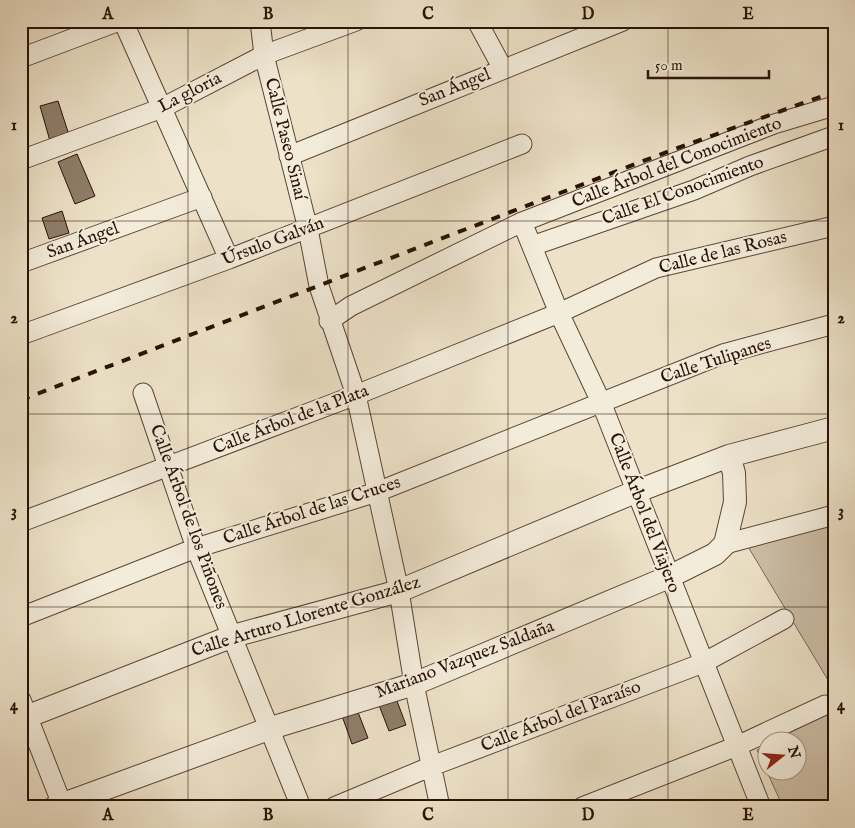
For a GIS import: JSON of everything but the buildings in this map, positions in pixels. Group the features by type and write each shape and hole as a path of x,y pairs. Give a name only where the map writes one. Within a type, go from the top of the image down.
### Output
{"street":[{"path":"21,58 119,21"},
{"path":"123,21 230,259"},
{"name":"Calle Paseo Sinaí","path":"260,21 264,55 308,229 319,286 329,321 356,395 399,591 414,684 440,807"},
{"name":"La gloria","path":"21,160 162,108 264,55 356,21"},
{"path":"477,21 503,69"},
{"name":"San Ángel","path":"288,156 623,21"},
{"name":"Calle Árbol del Conocimiento","path":"329,321 351,306 522,222 774,124 834,106"},
{"name":"Calle El Conocimiento","path":"532,246 694,190 750,166 834,136"},
{"name":"Úrsulo Galván","path":"21,335 230,259 522,144"},
{"name":"San Ángel","path":"21,263 202,197"},
{"name":"Calle Árbol del Viajero","path":"522,222 559,313 601,402 761,807"},
{"name":"Calle de las Rosas","path":"559,313 656,268 834,226"},
{"name":"Calle Árbol de la Plata","path":"21,522 356,395 559,313"},
{"name":"Calle Tulipanes","path":"601,402 723,354 834,324"},
{"name":"Calle Árbol de los Piñones","path":"143,393 196,548 271,728 301,807"},
{"name":"Calle Árbol de las Cruces","path":"21,617 196,548 377,492 601,402"},
{"name":"Calle Arturo Llorente González","path":"23,712 233,636 399,591 635,492 729,456 834,428"},
{"path":"729,456 734,473 736,502 725,544 834,516"},
{"name":"Mariano Vazquez Saldaña","path":"60,806 271,728 414,684 669,577 715,554 725,544"},
{"name":"Calle Árbol del Paraíso","path":"334,807 432,766 703,663 784,619"},
{"path":"582,807 737,746 825,705"},
{"path":"23,712 60,806"}],"shaded area":[{"path":"834,522 834,690 747,545"},
{"path":"834,710 834,807 783,807 771,780 808,780 808,730 795,730"}],"railway":[{"path":"21,400 672,150 834,92"}]}
